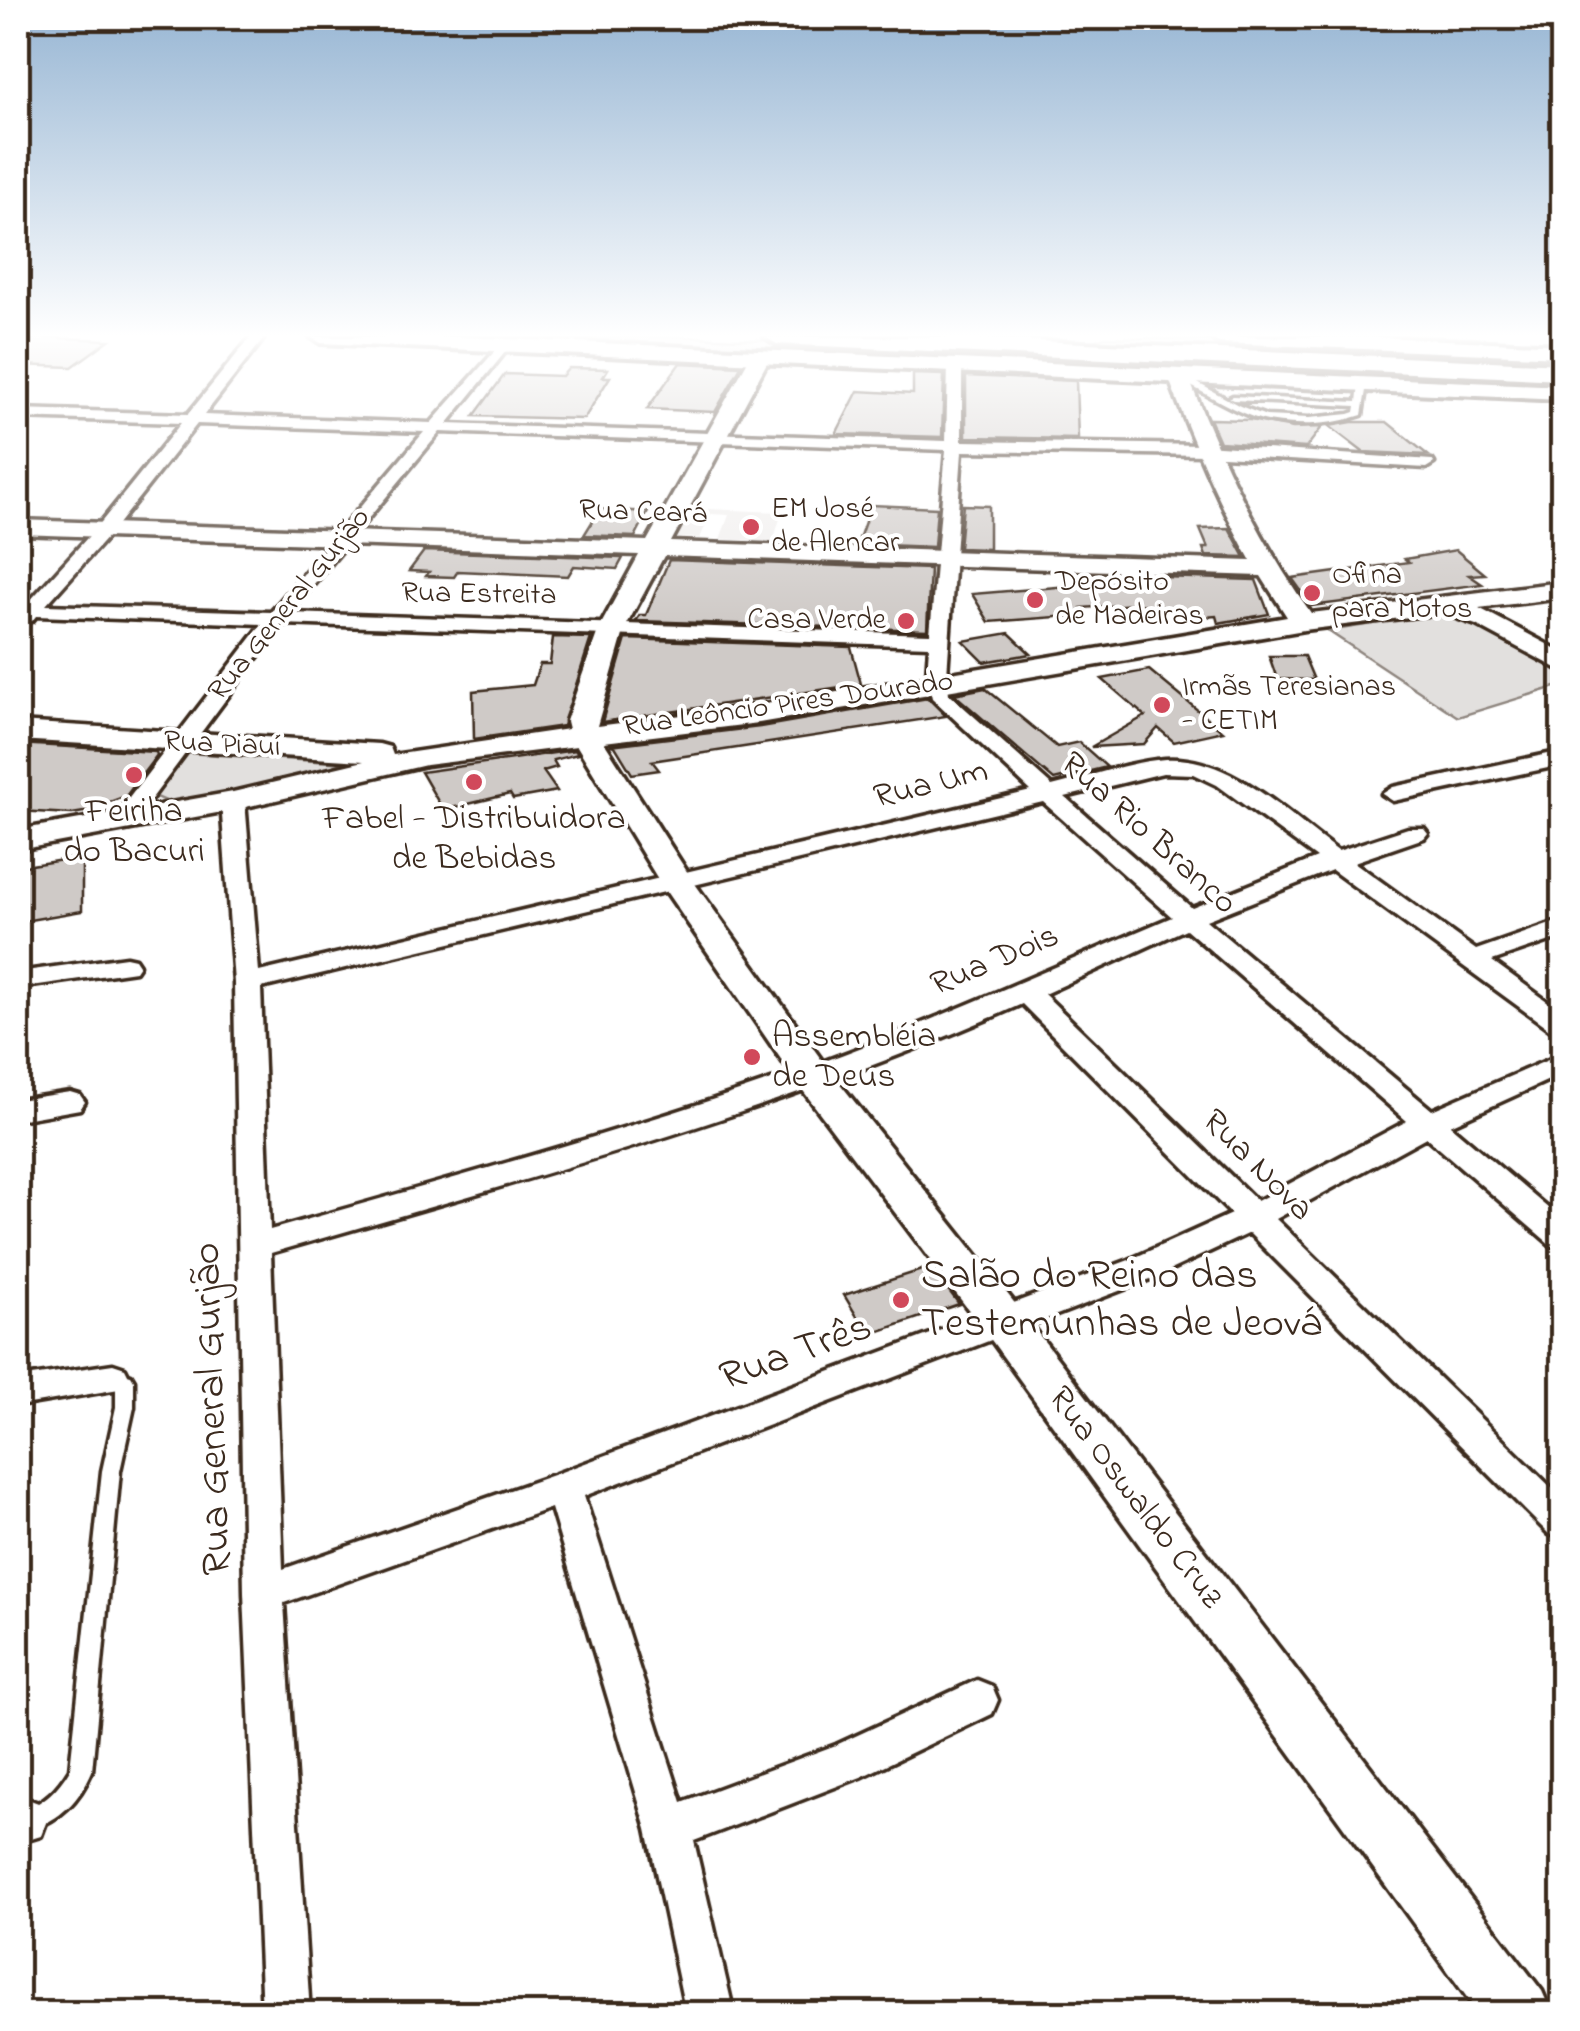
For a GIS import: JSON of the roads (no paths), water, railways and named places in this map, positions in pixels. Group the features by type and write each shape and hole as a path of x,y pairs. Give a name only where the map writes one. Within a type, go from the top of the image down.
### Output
{"street":[{"path":"22,615 104,530 185,432"},
{"name":"Rua General Gurjão","path":"121,824 274,620 343,535 436,432"},
{"path":"584,432 954,446 1205,450 1426,463"},
{"path":"584,734 581,720 612,628 717,432"},
{"path":"937,684 954,432"},
{"path":"1198,432 1267,568 1304,622"},
{"name":"Rua Ceará","path":"18,527 1267,568"},
{"name":"Rua Leôncio Pires Dourado","path":"18,840 233,801 426,756 759,714 1304,622 1562,590"},
{"path":"1421,606 1466,610 1562,662"},
{"name":"Rua Estreita","path":"22,615 612,628 940,640"},
{"name":"Rua Rio Branco","path":"937,684 946,705 1562,1237"},
{"name":"Rua Piauí","path":"18,731 426,756"},
{"name":"Rua Oswaldo Cruz","path":"584,734 678,884 812,1076 1005,1324 1519,2014"},
{"path":"1393,794 1562,758"},
{"name":"Rua Um","path":"247,984 1163,766 1198,767 1225,780 1562,1025"},
{"name":"Rua General Gurjão","path":"233,801 247,984 264,1593 286,2014"},
{"name":"Rua Dois","path":"252,1247 618,1141 812,1076 1026,992 1187,917 1331,858 1416,833"},
{"path":"1474,959 1562,928"},
{"path":"18,980 126,965"},
{"name":"Rua Nova","path":"1026,992 1562,1522"},
{"name":"Rua Três","path":"264,1593 563,1488 1140,1270 1252,1218 1430,1122 1562,1063"},
{"path":"18,1110 70,1102"},
{"path":"18,1392 113,1378"},
{"path":"563,1488 669,1829 710,2014"},
{"path":"669,1829 846,1762 977,1700"}],"lane":[{"path":"21,1821 50,1812 81,1771 110,1471 125,1407 124,1380 113,1378"}],"place":[{"name":"EM José de Alencar","path":"751,527"},
{"name":"Ofina para Motos","path":"1312,593"},
{"name":"Depósito de Madeiras","path":"1035,600"},
{"name":"Casa Verde","path":"906,621"},
{"name":"Irmãs Teresianas - CETIM","path":"1162,705"},
{"name":"Feiriha do Bacuri","path":"134,775"},
{"name":"Fabel - Distribuidora de Bebidas","path":"474,782"},
{"name":"Assembléia de Deus","path":"752,1057"},
{"name":"Salão do Reino das Testemunhas de Jeová","path":"901,1300"}]}
